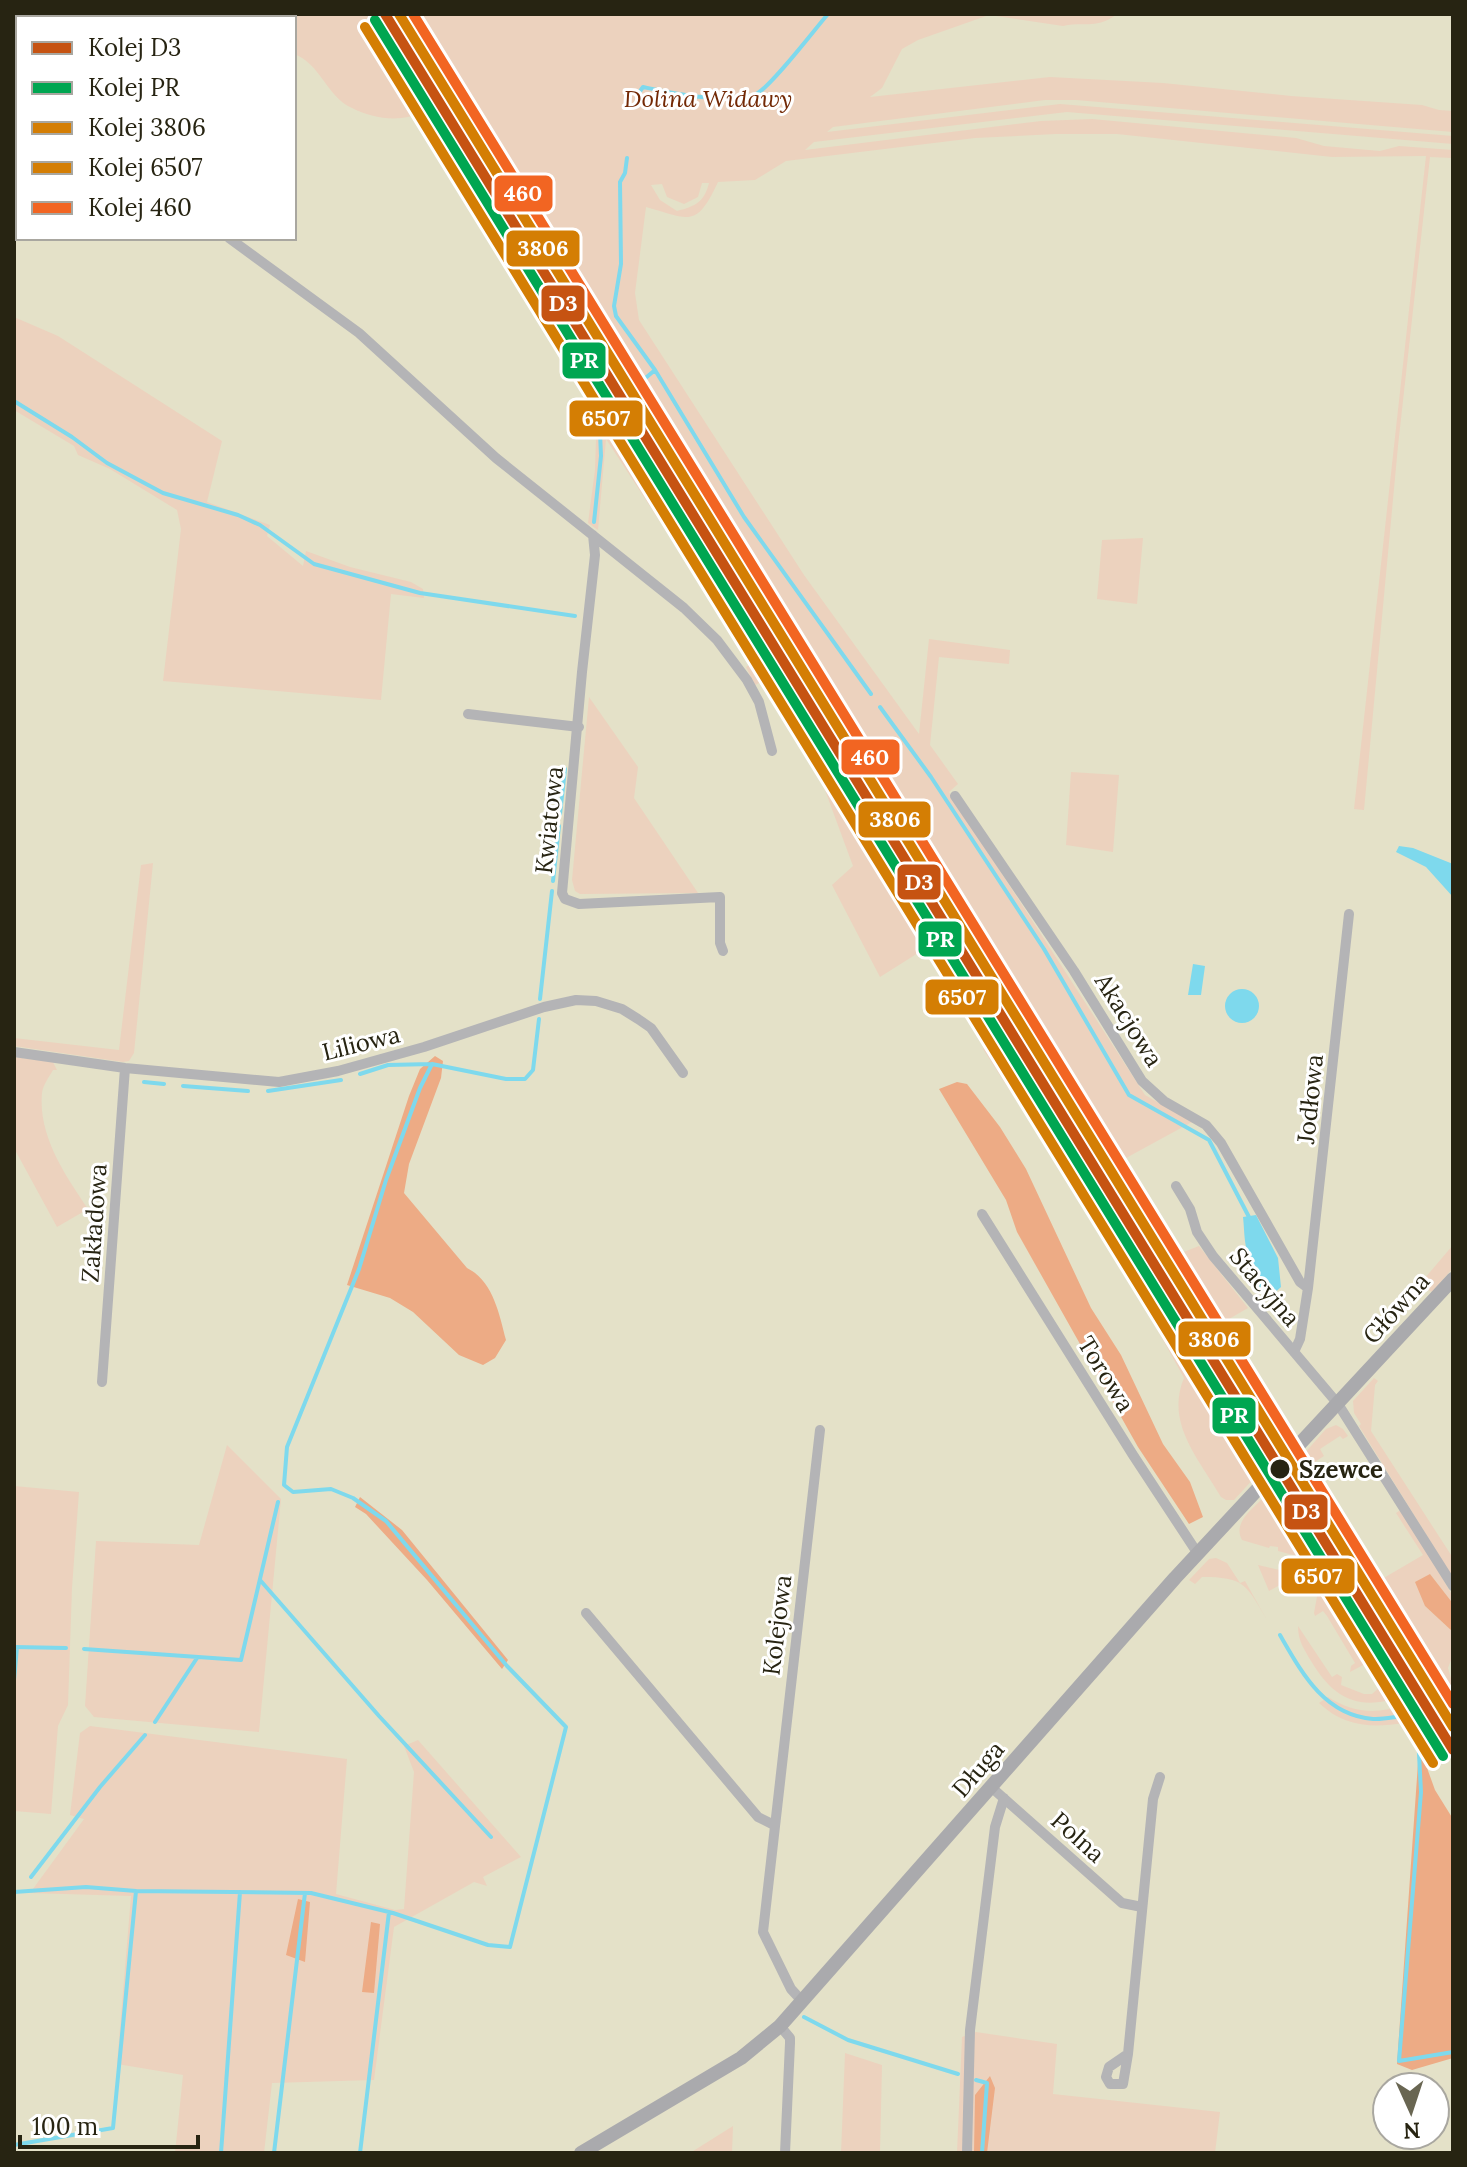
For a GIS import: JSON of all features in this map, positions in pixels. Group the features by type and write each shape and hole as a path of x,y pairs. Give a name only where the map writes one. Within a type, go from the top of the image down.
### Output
{"street":[{"path":"232,240 359,333 455,422 684,608 732,657 759,702 772,751"},
{"name":"Kwiatowa","path":"593,535 595,555 562,881 565,899 579,904 720,897 720,943 723,951"},
{"path":"468,714 579,727"},
{"name":"Akacjowa","path":"955,796 1074,971 1142,1081 1164,1101 1206,1125 1221,1143 1300,1282 1308,1288"},
{"name":"Jodłowa","path":"1294,1352 1300,1339 1308,1288 1349,914"},
{"name":"Liliowa","path":"14,1052 125,1068 279,1082 338,1071 576,1000 596,1001 622,1009 638,1019 651,1028 683,1073"},
{"name":"Zakładowa","path":"102,1382 125,1068"},
{"name":"Stacyjna","path":"1176,1186 1190,1209 1197,1232 1213,1256 1338,1404 1453,1586"},
{"name":"Torowa","path":"982,1214 1198,1554"},
{"name":"Główna","path":"1371,1368 1453,1279"},
{"name":"Długa","path":"581,2153 741,2058 780,2026 1198,1554 1371,1368"},
{"name":"Kolejowa","path":"803,2002 791,1989 763,1932 820,1430"},
{"path":"586,1613 758,1817 774,1825"},
{"path":"1128,2054 1153,1799 1160,1777"},
{"name":"Polna","path":"991,1787 1122,1903 1142,1907"},
{"path":"967,2153 970,2030 995,1827 1004,1798"},
{"path":"780,2026 790,2038 785,2153"}],"green space":[{"name":"Dolina Widawy","path":"188,14 1117,14 1096,24 1063,26 989,15 918,40 902,49 882,88 870,97 1050,77 1163,83 1422,105 1453,111 1453,132 1076,100 1045,100 833,127 827,132 1060,104 1453,136 1453,144 1067,112 814,142 805,150 1041,121 1092,119 1296,138 1324,146 1380,151 1399,146 1453,150 1453,158 1430,157 1398,446 1364,810 1354,809 1426,156 1332,157 1117,134 975,138 786,161 755,180 718,182 704,207 690,217 646,207 635,293 639,320 804,575 919,734 929,639 1010,650 1009,664 939,657 930,745 958,784 949,792 1145,1095 1192,1122 1115,1164 768,610 462,112 438,110 973,981 972,988 1020,1074 1262,1465 1268,1463 1234,1500 1221,1497 1187,1440 1179,1410 1179,1394 1184,1378 1116,1255 983,1049 986,1045 926,948 880,977 832,885 853,866 822,782 805,751 817,747 772,677 755,685 746,667 760,658 704,589 606,439 598,530 588,523 595,470 593,415 560,353 522,295 491,227 431,117 382,118 352,108 336,96 303,58 296,55 296,16","holes":["702,183 709,183 705,195 698,202 677,211 660,200 651,185 662,184 667,197 684,204 698,197"]},
{"path":"14,317 58,336 222,441 207,502 270,525 267,536 303,566 306,551 350,567 411,582 423,589 424,598 391,594 381,700 163,681 181,529 177,510 110,469 78,455 74,446 14,410"},
{"path":"1143,538 1137,604 1097,599 1102,540"},
{"path":"589,697 638,767 634,798 698,893 580,894 575,891 572,880"},
{"path":"1071,772 1119,775 1113,852 1066,845"},
{"path":"153,863 134,1053 129,1061 14,1046 14,1038 119,1050 141,865"},
{"path":"14,1057 53,1062 57,1070 53,1070 43,1090 44,1124 62,1169 88,1209 57,1227 14,1148"},
{"path":"1453,1245 1453,1268 1432,1292 1419,1285"},
{"path":"1199,1246 1248,1308 1215,1327 1171,1257"},
{"path":"1374,1378 1378,1381 1375,1385 1371,1431 1453,1558 1453,1578 1359,1426 1361,1424 1354,1413 1353,1401"},
{"path":"1336,1425 1348,1436 1343,1439 1340,1436 1320,1449 1324,1456 1307,1467 1335,1512 1328,1518 1295,1464 1326,1429"},
{"path":"227,1445 281,1499 259,1732 94,1717 85,1706 96,1541 199,1545"},
{"path":"14,1486 79,1492 68,1705 58,1726 51,1814 14,1811"},
{"path":"1266,1495 1270,1502 1282,1496 1441,1752 1428,1759 1404,1723 1359,1724 1338,1717 1319,1703 1328,1697 1366,1711 1405,1704 1401,1697 1372,1703 1348,1698 1329,1685 1311,1661 1300,1641 1298,1626 1332,1677 1337,1674 1342,1677 1341,1685 1364,1694 1372,1694 1381,1686 1367,1663 1350,1672 1355,1663 1327,1616 1323,1611 1315,1616 1318,1591 1299,1561 1301,1557 1278,1551 1278,1547 1269,1548 1242,1540 1242,1521"},
{"path":"1402,1509 1451,1593 1451,1601 1430,1574 1425,1606 1453,1632 1453,1655 1448,1668 1453,1685 1453,1723 1370,1586 1423,1555 1396,1513"},
{"path":"1216,1558 1227,1563 1240,1583 1245,1581 1267,1620 1254,1598 1235,1581 1202,1577 1195,1584 1189,1580 1209,1559"},
{"path":"1258,1565 1288,1572 1294,1577 1269,1591"},
{"path":"90,1726 347,1759 336,1894 395,1910 404,1909 414,1772 404,1746 418,1740 521,1857 483,1877 487,1886 474,1882 394,1927 374,2080 272,2083 264,2153 175,2153 183,2075 117,2064 131,1896 30,1893 84,1819 70,1815 80,1733"},
{"path":"976,2032 1057,2044 1053,2094 1220,2112 1215,2153 957,2153 962,2037"},
{"path":"845,2053 882,2065 880,2153 841,2153"},
{"path":"733,2126 732,2153 690,2153"}],"shaded area":[{"path":"435,1056 443,1061 441,1078 409,1164 404,1193 467,1268 483,1281 494,1299 506,1340 495,1358 483,1365 459,1355 413,1312 390,1298 347,1285 409,1096 420,1069"},
{"path":"957,1082 967,1084 1000,1127 1026,1169 1091,1308 1121,1355 1163,1444 1190,1482 1203,1517 1189,1524 1138,1447 1017,1232 1006,1200 939,1089"},
{"path":"360,1497 402,1530 508,1660 502,1669 427,1580 366,1514 355,1507"},
{"path":"1430,1574 1451,1601 1453,1632 1425,1606 1415,1582"},
{"path":"1422,1754 1435,1790 1453,1819 1453,2058 1412,2070 1397,2064 1418,1763"},
{"path":"298,1899 310,1902 305,1962 286,1955"},
{"path":"371,1922 380,1924 374,1993 362,1992"},
{"path":"990,2076 995,2088 987,2153 974,2153 975,2095"}],"water":[{"path":"1399,846 1413,848 1453,864 1453,897 1426,867 1396,852"},
{"path":"1193,964 1205,966 1201,995 1188,995"},
{"path":"1242,989 1254,994 1259,1006 1254,1018 1242,1023 1230,1018 1225,1006 1230,994"},
{"path":"1256,1215 1278,1258 1281,1287 1269,1298 1260,1293 1258,1268 1250,1258 1246,1245 1243,1217"}],"waterway":[{"path":"638,94 643,87 715,98 756,94 782,70 828,14"},
{"path":"627,158 620,182 621,264 614,306 616,316 655,370 744,517 871,694"},
{"path":"636,386 655,370"},
{"path":"14,401 107,463 163,493 238,515 260,525 314,564 420,593 575,616"},
{"path":"594,522 601,456 599,409"},
{"path":"599,415 695,569 724,602"},
{"path":"880,707 931,777 1044,949 1129,1095 1209,1140 1250,1219"},
{"path":"560,814 565,769"},
{"path":"553,881 559,826"},
{"path":"540,999 552,891"},
{"path":"14,2145 113,2128 136,1891 311,1893 393,1913 488,1945 510,1947 566,1727 507,1666 386,1521 353,1498 331,1489 293,1492 284,1485 287,1447 359,1269 386,1180 432,1064 506,1079 525,1079 533,1070 539,1019"},
{"path":"360,1074 388,1065 432,1064"},
{"path":"268,1091 341,1080"},
{"path":"144,1082 164,1084"},
{"path":"183,1086 248,1091"},
{"path":"84,1649 241,1660 278,1502"},
{"path":"260,1580 379,1716 491,1837"},
{"path":"1280,1635 1316,1690 1341,1710 1373,1719 1417,1716 1421,1792 1399,2061 1453,2052"},
{"path":"14,1647 66,1648"},
{"path":"14,1680 17,1647"},
{"path":"155,1722 197,1658"},
{"path":"31,1877 100,1787 145,1735"},
{"path":"14,1892 86,1887 136,1891"},
{"path":"221,2153 240,1892"},
{"path":"274,2153 305,1893"},
{"path":"360,2153 389,1912"},
{"path":"804,2017 848,2040 958,2074"},
{"path":"976,2080 987,2083 982,2153"}],"rail line":[{"name":"D3","path":"385,14 1453,1750"},
{"name":"3806","path":"399,14 1453,1727"},
{"name":"460","path":"413,14 1453,1704"},
{"name":"PR","path":"375,20 1443,1756"},
{"name":"6507","path":"365,27 1433,1763"}],"place":[{"name":"Szewce","path":"1280,1469"}]}
